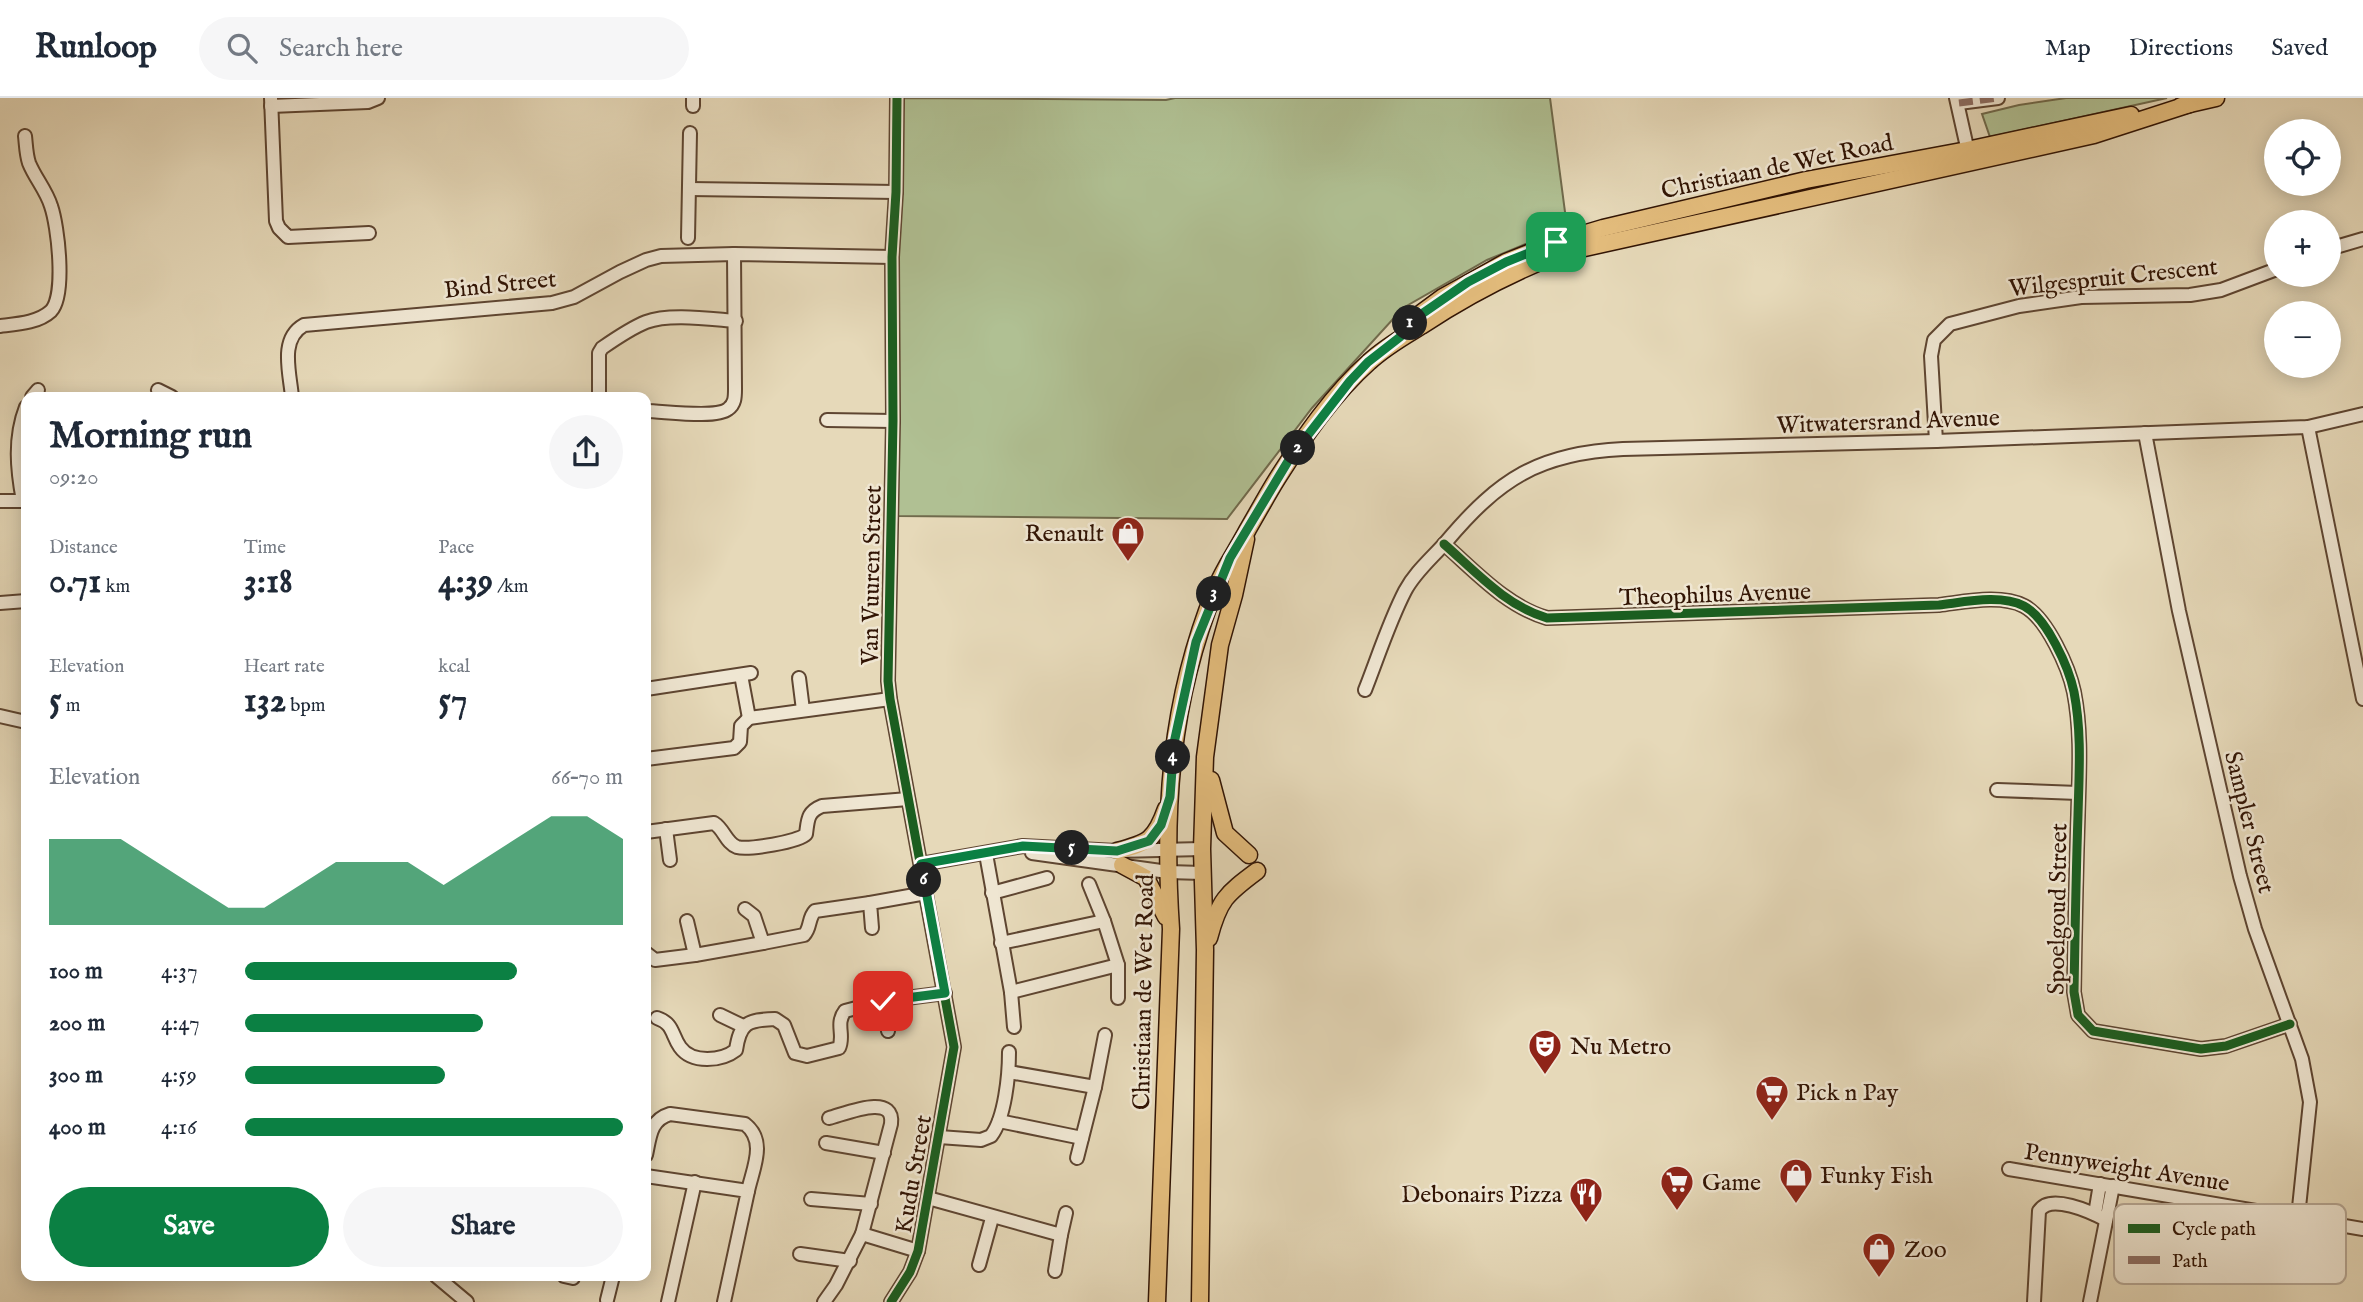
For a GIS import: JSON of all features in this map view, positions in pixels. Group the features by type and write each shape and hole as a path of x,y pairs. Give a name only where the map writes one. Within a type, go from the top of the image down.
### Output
{"main road":[{"name":"Christiaan de Wet Road","path":"1157,1302 1171,929 1168,851 1174,743 1196,642 1225,568 1264,499 1307,434 1350,381 1368,362 1400,337 1484,286 1562,253 1969,157 2094,135 2216,98"},
{"name":"Christiaan de Wet Road","path":"1200,1302 1205,950 1202,849 1205,757 1220,645 1248,530"},
{"path":"1205,757 1221,825 1230,839 1249,855"},
{"path":"1170,797 1161,825 1149,841 1119,858 1151,885 1171,929"},
{"path":"1205,950 1221,903 1229,893 1257,872"}],"street":[{"path":"369,233 288,237 279,228 276,221 271,102 374,101 379,98"},
{"name":"Van Vuuren Street","path":"897,98 892,257 893,421 888,661 890,699 954,1047"},
{"path":"1969,157 1957,101 1998,98"},
{"path":"688,238 690,133"},
{"path":"0,326 25,323 43,317 56,304 59,286 55,222 47,195 29,162 25,136"},
{"path":"689,189 896,192"},
{"path":"2341,245 2363,239"},
{"path":"651,411 714,414 726,411 732,406 735,398 734,254"},
{"name":"Bind Street","path":"292,392 288,350 293,333 304,324 552,303 584,293 620,272 653,258 734,254 892,257"},
{"name":"Wilgespruit Crescent","path":"1936,441 1931,356 1934,340 1950,324 2019,306 2081,297 2190,295 2221,290 2264,274"},
{"path":"599,392 599,353 602,348 638,326 648,321 668,318 736,321"},
{"path":"158,390 162,392"},
{"name":"Witwatersrand Avenue","path":"1365,690 1405,590 1419,570 1468,516 1509,482 1536,465 1587,451 2308,427 2363,414"},
{"path":"827,420 893,421"},
{"path":"21,424 17,452 21,476"},
{"path":"2308,427 2363,699"},
{"name":"Sampler Street","path":"2144,433 2179,611 2240,876 2255,929 2302,1059 2310,1102 2299,1204"},
{"path":"0,501 21,501"},
{"name":"Theophilus Avenue","path":"1444,544 1508,599 1530,613 1547,618 2012,602"},
{"path":"0,603 21,601"},
{"name":"Spoelgoud Street","path":"2012,602 2034,613 2048,632 2069,674 2074,693 2080,743 2074,992 2078,1015 2093,1031 2201,1049 2226,1046 2290,1024"},
{"path":"651,688 746,674 749,718"},
{"path":"799,678 803,710"},
{"path":"651,759 734,748 741,739 742,723 749,718 890,699"},
{"path":"0,716 21,721"},
{"path":"1997,790 2078,793"},
{"path":"651,831 714,823 729,841 740,848 796,841 806,834 810,813 822,806 908,799"},
{"path":"666,829 670,860"},
{"path":"921,864 1041,846 1119,858 1168,872 1202,873"},
{"path":"1119,858 1202,849"},
{"path":"986,853 1011,992 1014,1027"},
{"path":"992,893 1046,878"},
{"path":"1089,884 1118,965 1118,998"},
{"path":"651,957 655,960 695,955 804,935 815,911 926,893"},
{"path":"870,903 872,928"},
{"path":"745,909 754,916 762,943"},
{"path":"687,921 695,955"},
{"path":"1001,943 1104,921"},
{"path":"1011,992 1118,965"},
{"path":"720,1015 743,1026 766,1019 780,1021 784,1025 791,1048 795,1053 807,1056 839,1048 841,1038 838,1023 845,1011 883,1001 945,993"},
{"path":"883,1001 888,1031"},
{"path":"657,1018 670,1024 682,1050 708,1059 721,1058 736,1050 737,1039 743,1026"},
{"path":"1077,1158 1105,1035"},
{"name":"Kudu Street","path":"891,1302 910,1272 918,1251 954,1047"},
{"path":"939,1138 981,1140 991,1136 999,1121 1009,1072 1009,1052"},
{"path":"1009,1072 1095,1087"},
{"path":"824,1302 850,1261 862,1234 892,1119 886,1108 876,1106 829,1118"},
{"path":"651,1134 653,1126 663,1116 670,1114 745,1124 757,1139 758,1150 724,1302"},
{"path":"999,1121 1082,1138"},
{"path":"825,1143 884,1153"},
{"name":"Pennyweight Avenue","path":"2008,1169 2220,1204"},
{"path":"651,1177 748,1191"},
{"path":"668,1302 695,1182"},
{"path":"2090,1302 2107,1185"},
{"path":"928,1198 1061,1235"},
{"path":"811,1199 871,1205"},
{"path":"2034,1302 2041,1207 2055,1203 2101,1217"},
{"path":"1055,1271 1066,1213"},
{"path":"979,1265 992,1217"},
{"path":"862,1234 918,1251"},
{"path":"800,1254 850,1261"},
{"path":"442,1281 467,1302"},
{"path":"607,1300 612,1281"}],"green space":[{"path":"904,98 1550,98 1567,227 1487,260 1403,308 1312,408 1227,519 898,516 892,258"},
{"path":"2066,98 2167,98 1990,137 1982,114"}],"marked path":[{"path":"1959,103 1998,98"}],"cycle path":[{"path":"891,1302 910,1272 918,1251 954,1047 888,681 893,421 892,257 897,98"},
{"path":"1444,544 1505,596 1547,618 1939,605 1982,600 2004,600 2024,606 2041,621 2056,645 2071,682 2077,707 2079,769 2074,992 2078,1015 2093,1031 2201,1049 2226,1046 2290,1024"}],"place":[{"name":"Renault","path":"1128,563"},
{"name":"Nu Metro","path":"1545,1076"},
{"name":"Pick n Pay","path":"1772,1122"},
{"name":"Funky Fish","path":"1796,1205"},
{"name":"Game","path":"1677,1212"},
{"name":"Debonairs Pizza","path":"1586,1224"},
{"name":"Zoo","path":"1879,1279"}],"route":[{"path":"883,1001 945,993 921,864 1023,846 1117,851 1140,845 1155,835 1170,797 1174,743 1196,642 1230,558 1290,458 1350,381 1368,362 1400,337 1413,320 1468,282 1506,262 1556,242"}]}
